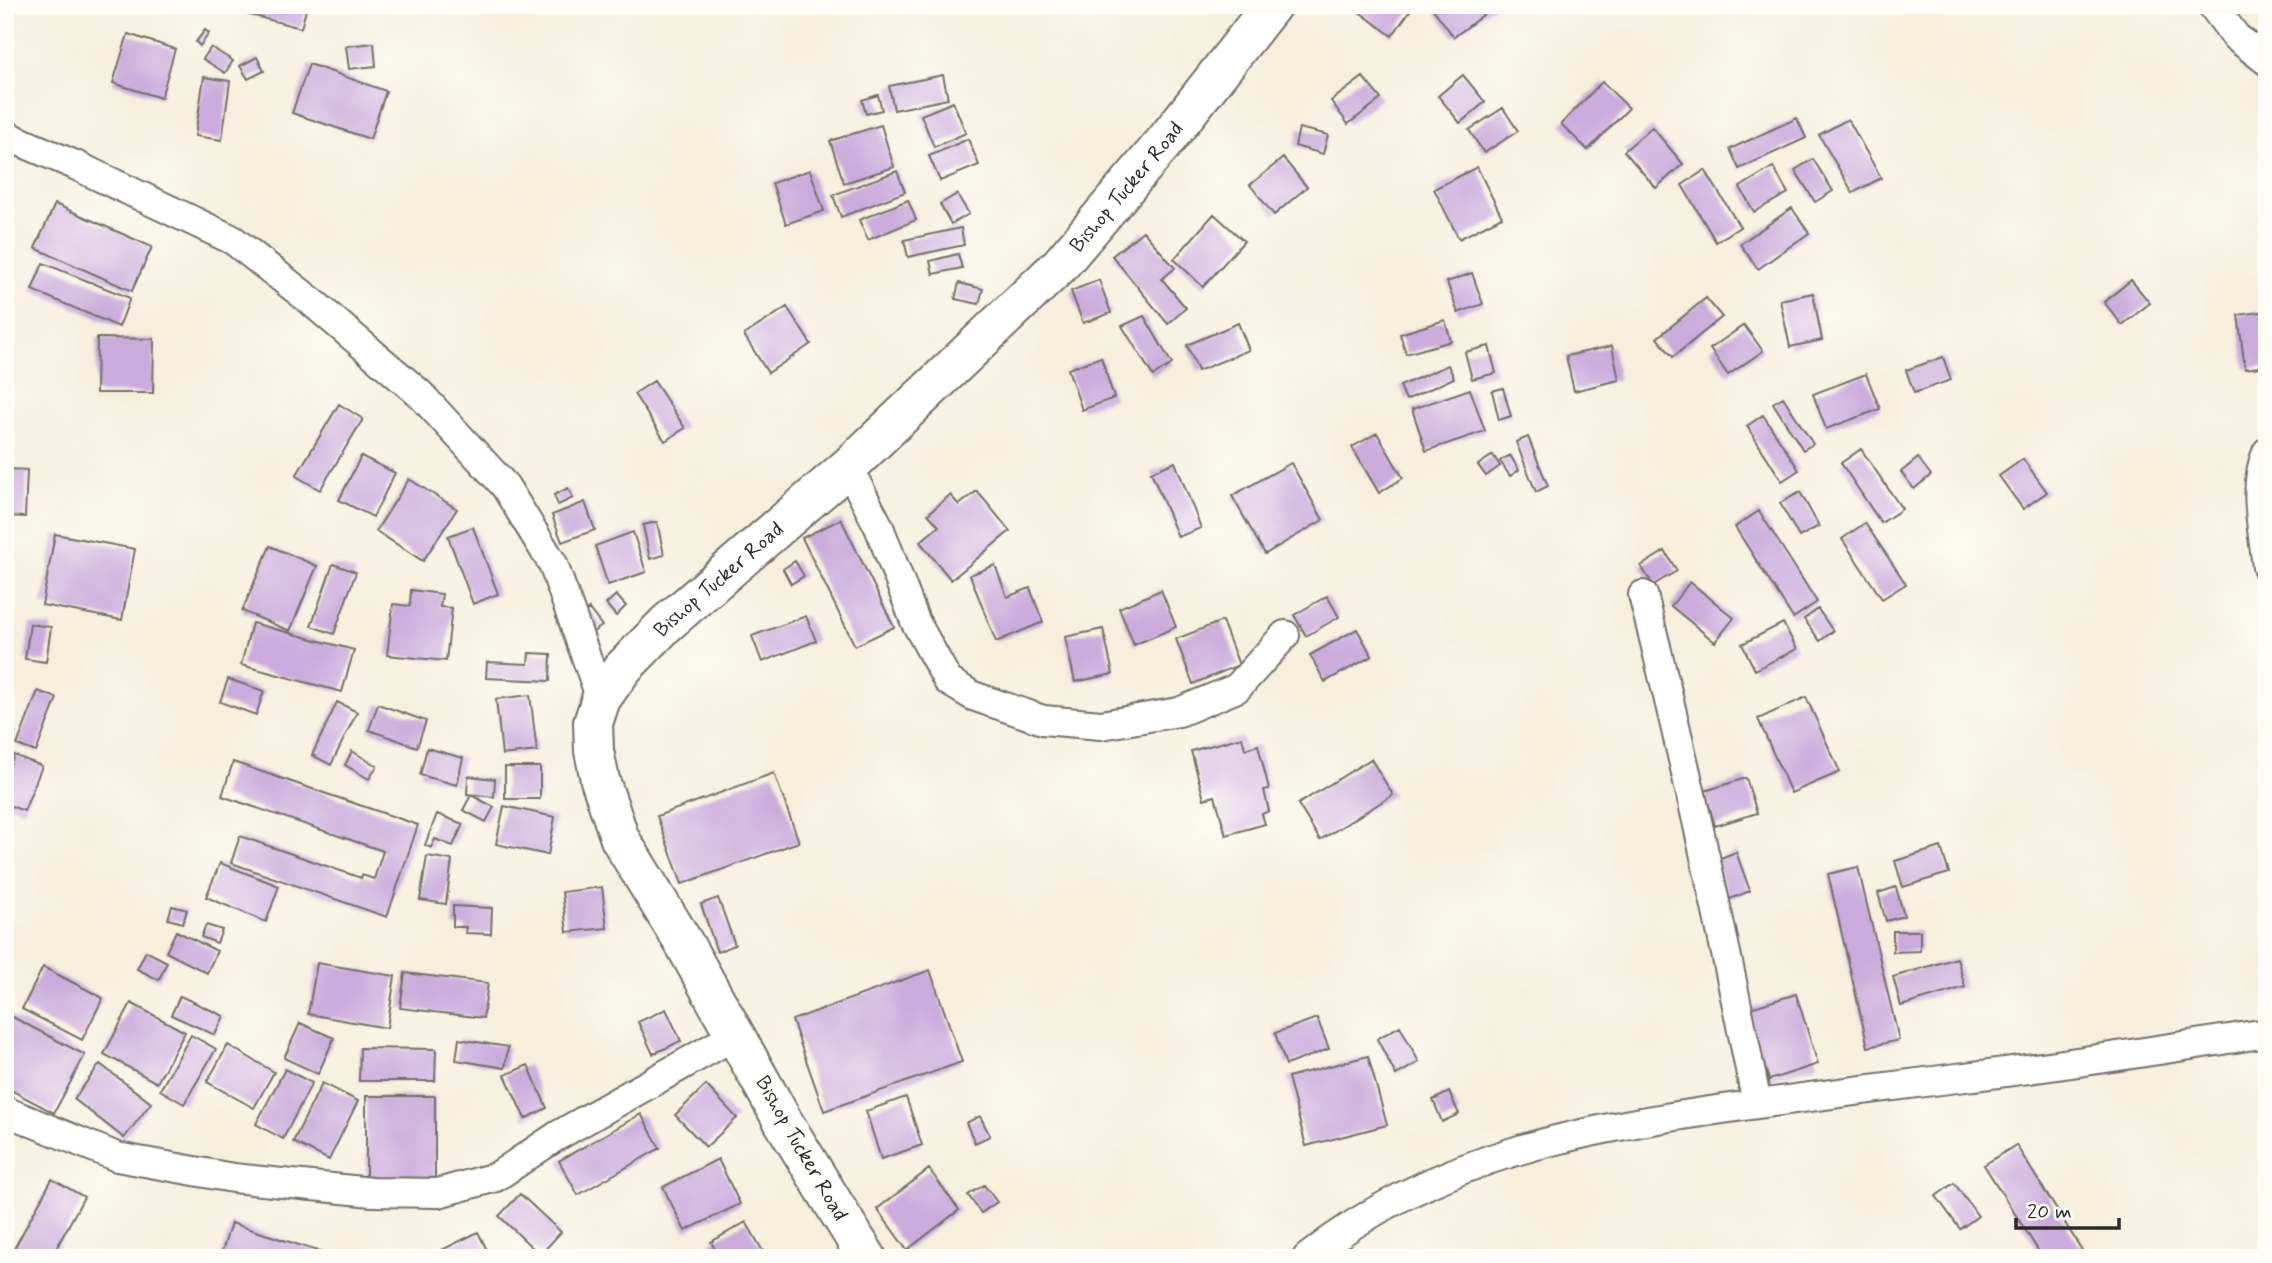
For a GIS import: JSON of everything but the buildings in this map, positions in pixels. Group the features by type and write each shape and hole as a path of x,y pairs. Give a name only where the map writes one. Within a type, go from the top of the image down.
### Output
{"main road":[{"name":"Bishop Tucker Road","path":"867,1258 784,1122 737,1034 620,839 600,780 594,751 593,723 601,699 623,668 666,624 848,467 1060,265 1166,140 1272,5"}],"street":[{"path":"2212,5 2236,37 2267,61"},
{"path":"5,135 75,164 233,240 311,300 419,394 505,486 553,564 601,699"},
{"path":"2267,452 2261,467 2259,490 2267,567"},
{"path":"848,467 879,527 915,621 928,645 948,681 973,696 1043,720 1101,725 1179,712 1237,688 1285,635"},
{"path":"1643,596 1679,736 1716,900 1757,1104"},
{"path":"1307,1258 1337,1234 1396,1200 1471,1164 1546,1141 1628,1124 1757,1104 2036,1069 2267,1033"},
{"path":"5,1111 117,1157 233,1178 372,1192 438,1193 496,1177 557,1136 737,1034"}]}
